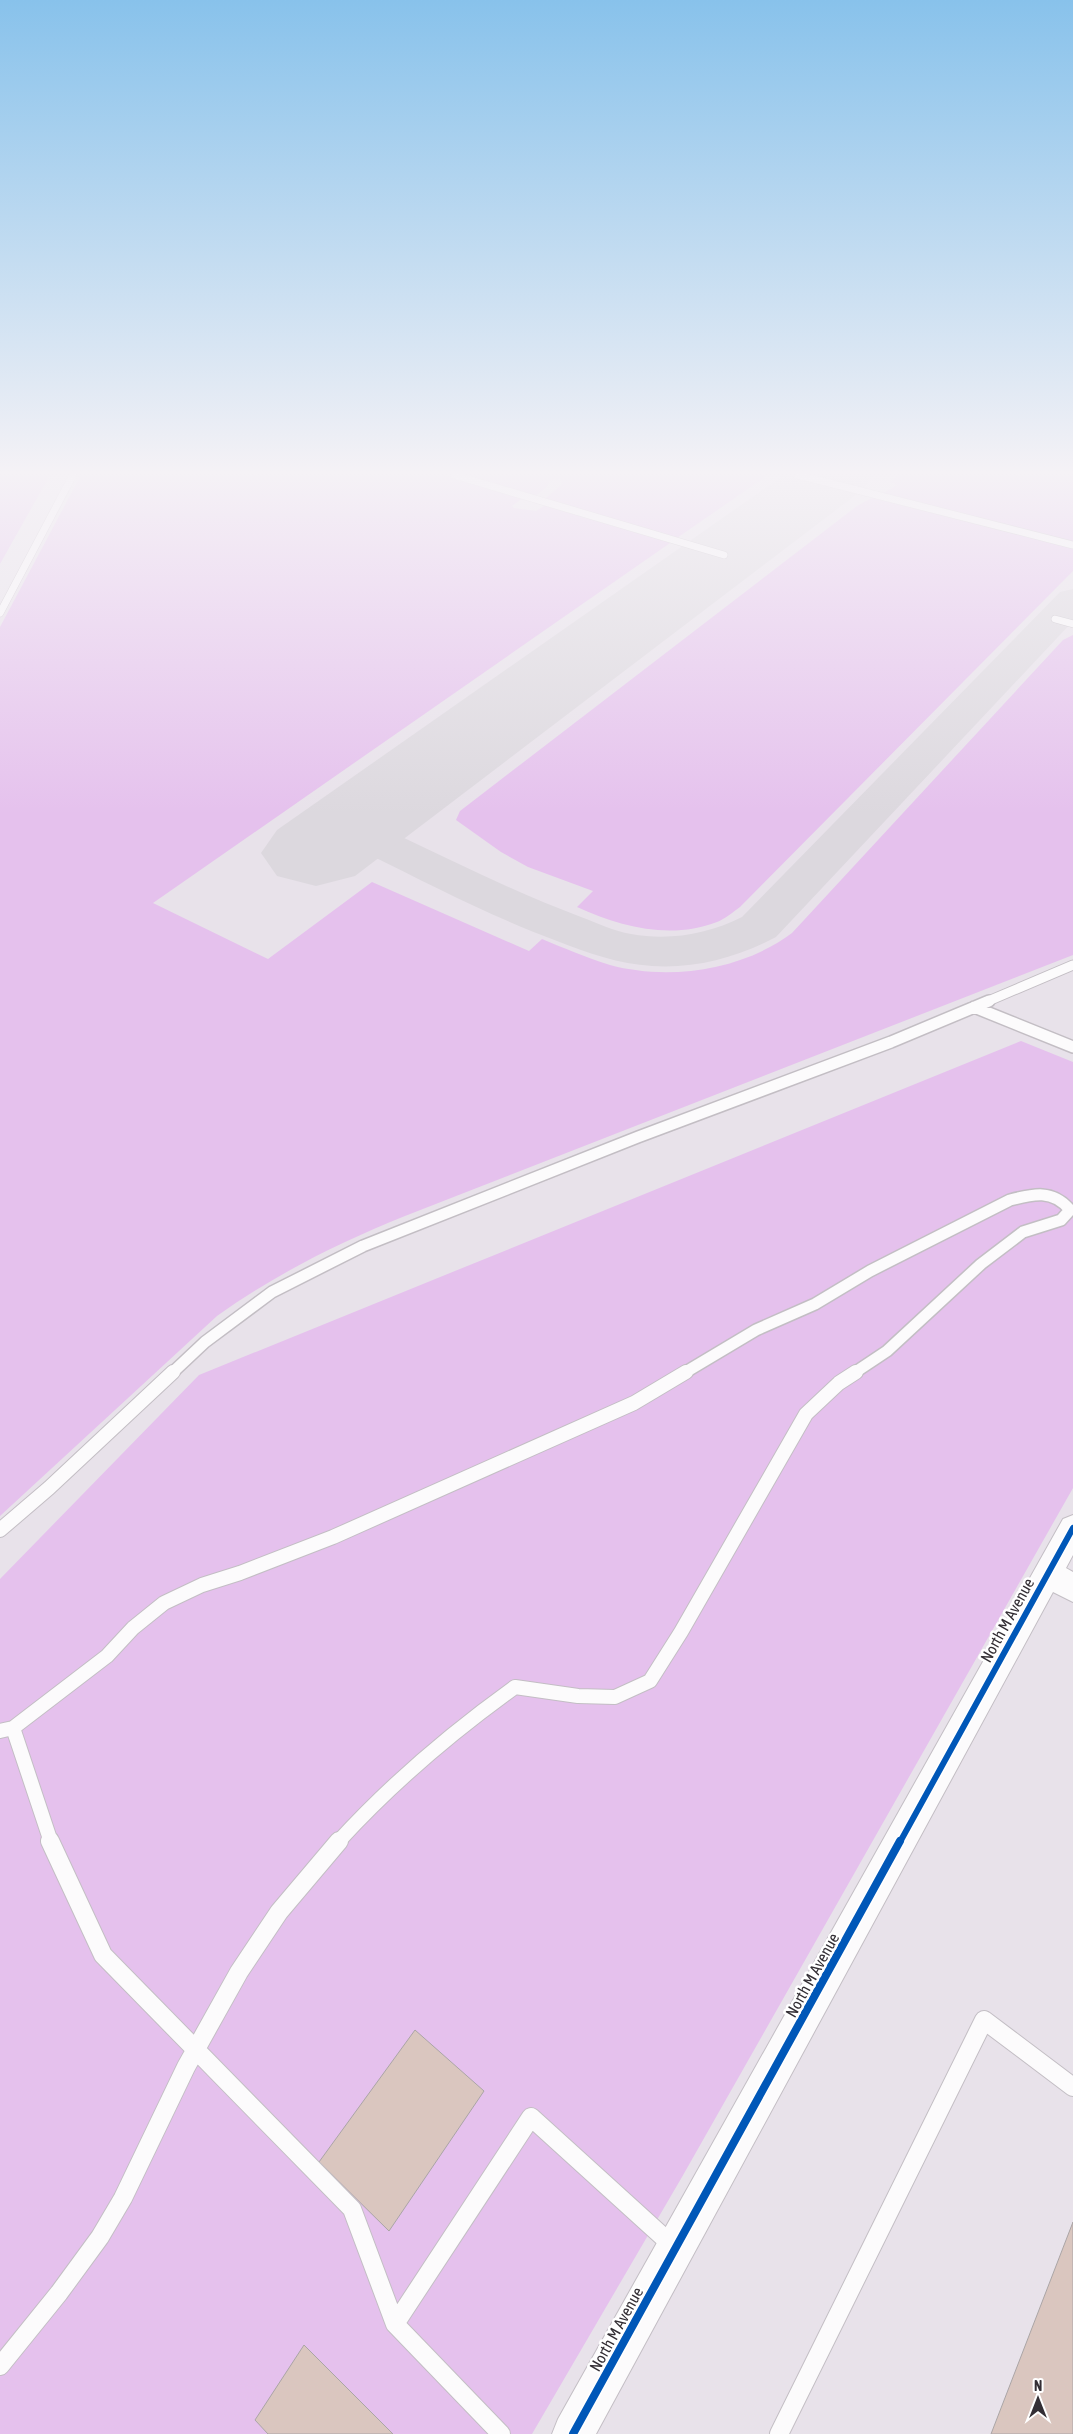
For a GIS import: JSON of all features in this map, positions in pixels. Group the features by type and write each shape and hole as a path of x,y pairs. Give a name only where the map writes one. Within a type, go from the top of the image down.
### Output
{"street":[{"name":"North M Avenue","path":"573,2434 676,2248 1060,1581 1073,1528"}],"lane":[{"path":"0,613 13,589"},
{"path":"1055,618 1073,624"},
{"path":"0,1530 49,1488 205,1342 272,1292 363,1246 638,1137 891,1042 1073,965"},
{"path":"974,1007 1073,1047"},
{"path":"0,2366 50,2307 112,2217 195,2049 253,1949 301,1884 390,1787 515,1687 578,1696 615,1697 650,1681 681,1632 806,1414 839,1383 887,1351 981,1264 1022,1232 1061,1220 1070,1210 1063,1200 1051,1194 1034,1194 1010,1200 870,1271 816,1304 756,1330 634,1404 333,1537 240,1573 202,1584 164,1603 133,1628 107,1656 7,1729 49,1838 103,1955 195,2049 352,2209 395,2324 501,2434"},
{"path":"779,2434 984,2020 1073,2087"},
{"path":"395,2324 531,2117 676,2248"}],"shaded area":[{"path":"20,589 605,589 153,903 268,959 372,882 529,951 542,939 610,965 656,972 681,972 728,964 773,946 792,933 1063,640 1073,635 1073,955 405,1216 308,1260 262,1286 217,1316 0,1516 0,627"},
{"path":"750,589 1056,589 740,907 717,922 682,930 646,929 593,914 577,907 593,891 528,867 501,852 456,820 460,811"},
{"path":"1021,1041 1073,1062 1073,1488 682,2177 532,2434 0,2434 0,1579 199,1375"}],"building":[{"path":"415,2030 484,2091 389,2231 319,2162"},
{"path":"1073,2222 1073,2434 991,2434"},
{"path":"304,2345 393,2434 268,2434 255,2420"}],"taxiway":[{"path":"373,810 369,826 370,830 375,838 384,845 482,892 557,925 610,944 638,950 670,951 716,945 759,927 1073,600"}],"runway":[{"path":"316,853 678,589"}],"cycle path":[{"path":"573,2434 1073,1528"}]}
